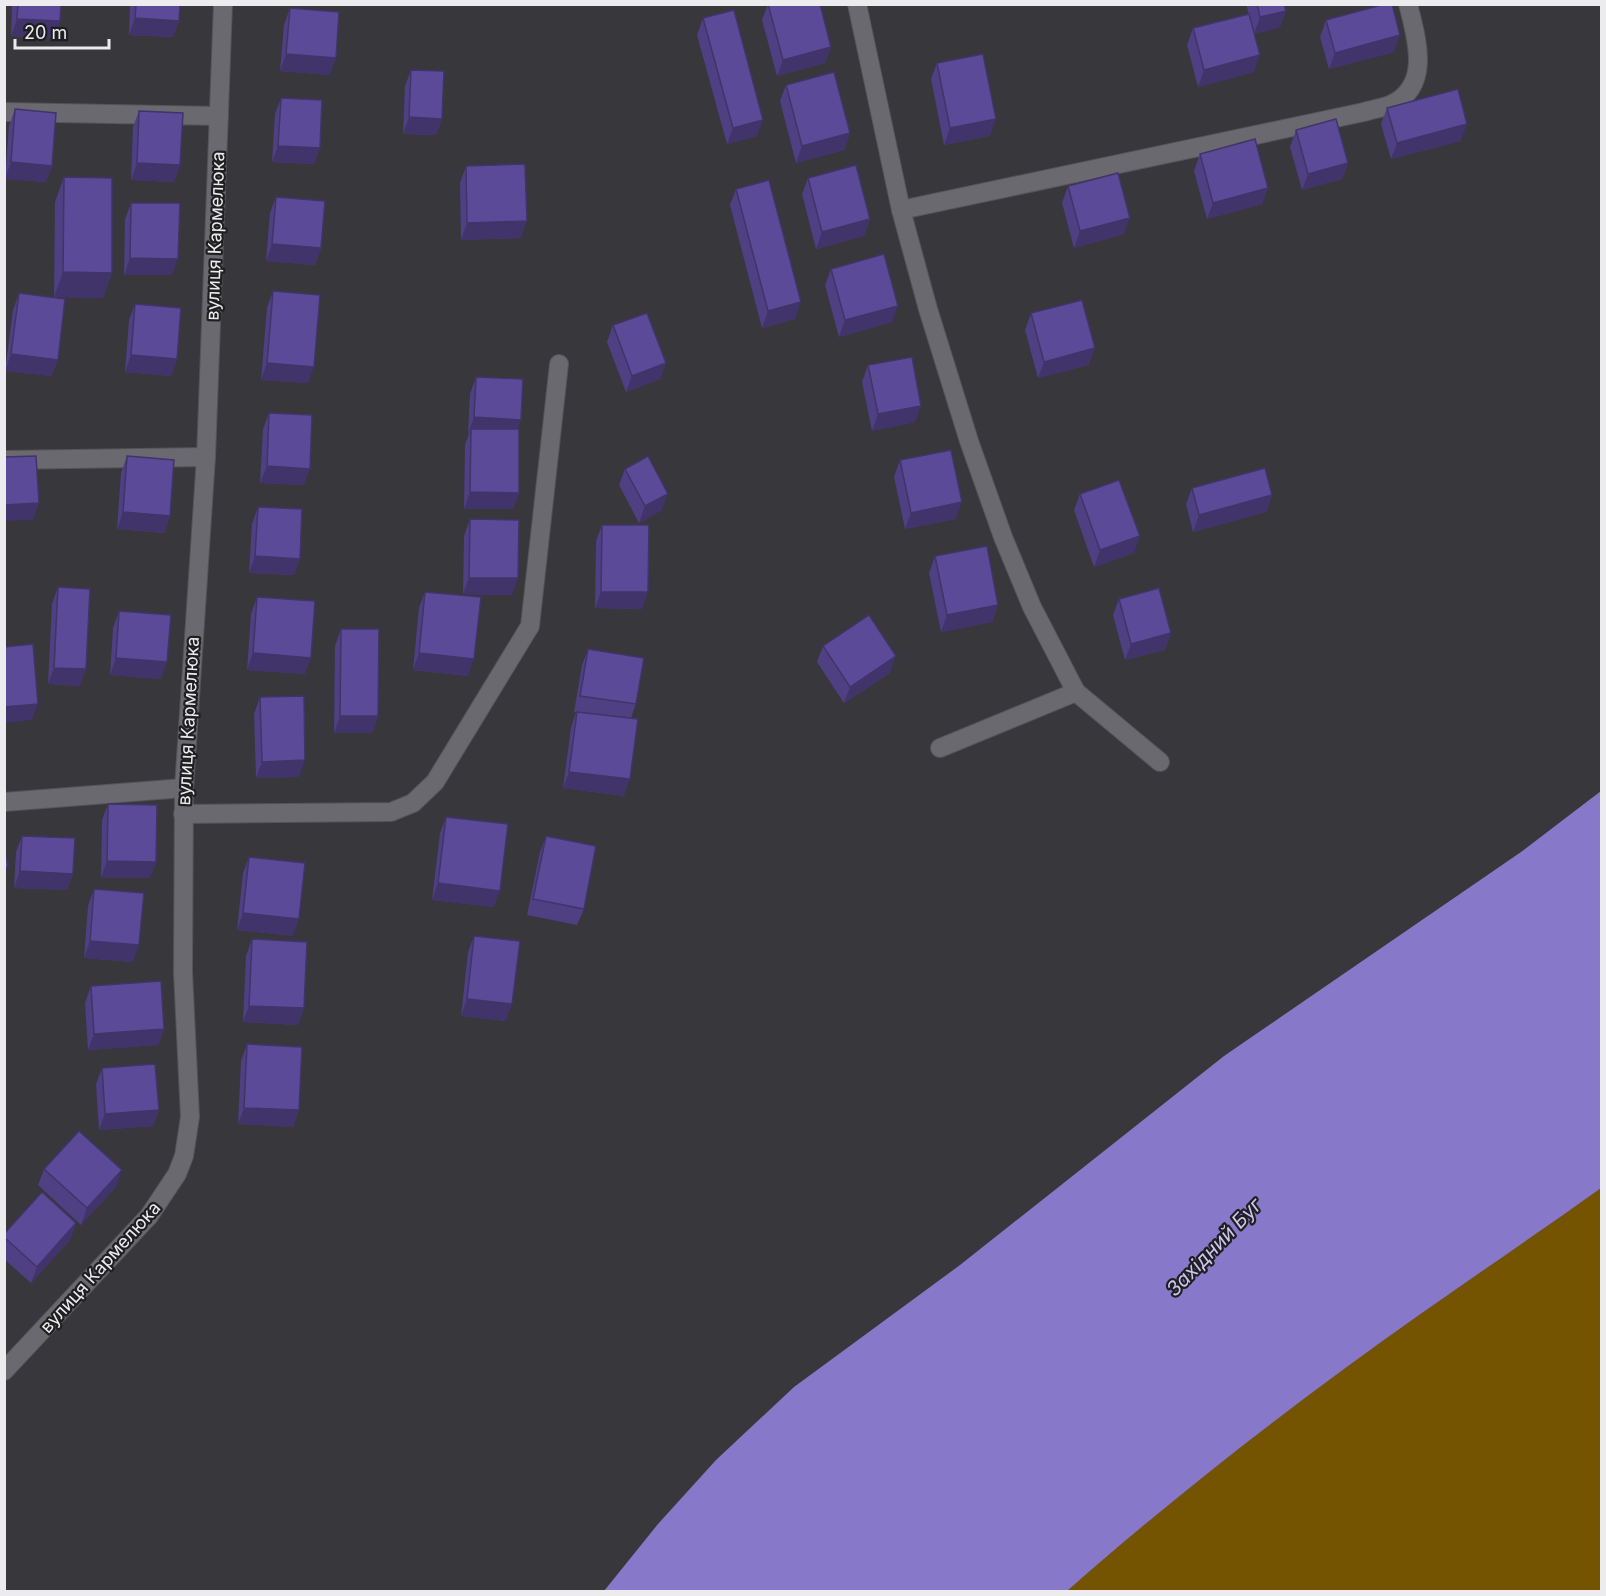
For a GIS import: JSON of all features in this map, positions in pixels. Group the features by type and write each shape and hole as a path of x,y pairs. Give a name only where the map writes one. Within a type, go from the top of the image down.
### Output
{"street":[{"name":"вулиця Кармелюка","path":"4,1371 148,1216 168,1189 184,1156 190,1093 183,972 183,814 206,457 223,4"},
{"path":"857,4 901,210 928,309 969,441 1032,607 1076,692 1160,762"},
{"path":"901,210 1353,114 1394,103 1412,86 1418,68 1419,51 1408,4"},
{"path":"4,112 219,116"},
{"path":"183,814 391,812 413,803 435,782 530,626 559,364"},
{"path":"4,460 206,457"},
{"path":"940,748 1076,692"},
{"path":"4,802 184,788"}],"shaded area":[{"path":"1601,1033 1601,1591 960,1592"}],"water":[{"name":"Західний Буг","path":"1601,791 1601,1188 1419,1315 1283,1414 1195,1483 1067,1591 604,1591 658,1524 716,1460 794,1387 960,1265 1224,1056 1521,852"}],"building":[{"path":"18,4 61,4 60,21 17,19"},
{"path":"136,4 180,4 179,21 135,18"},
{"path":"768,4 820,4 831,47 783,60"},
{"path":"1257,4 1284,4 1286,11 1260,17"},
{"path":"1392,4 1400,35 1335,53 1326,20"},
{"path":"290,8 339,12 336,58 286,54"},
{"path":"734,10 763,120 733,128 703,18"},
{"path":"1249,14 1260,55 1204,70 1193,28"},
{"path":"983,54 996,119 950,128 937,63"},
{"path":"411,70 444,71 442,119 409,117"},
{"path":"834,72 850,133 802,146 786,85"},
{"path":"1458,89 1467,124 1397,143 1387,108"},
{"path":"281,98 322,100 320,148 278,146"},
{"path":"15,109 56,113 52,166 11,162"},
{"path":"139,111 183,113 180,165 137,163"},
{"path":"1336,119 1348,163 1308,174 1296,130"},
{"path":"1255,139 1268,188 1213,203 1200,154"},
{"path":"525,164 527,221 467,223 466,166"},
{"path":"856,165 870,219 822,232 808,178"},
{"path":"1118,173 1130,218 1080,231 1068,186"},
{"path":"64,177 112,178 112,273 63,272"},
{"path":"769,180 801,302 768,311 736,189"},
{"path":"276,197 325,201 321,248 272,244"},
{"path":"131,203 180,203 178,259 130,258"},
{"path":"884,254 898,306 845,320 831,269"},
{"path":"273,291 320,295 314,367 267,363"},
{"path":"19,293 65,299 58,360 11,354"},
{"path":"1082,300 1095,348 1044,362 1031,313"},
{"path":"135,304 181,308 177,359 131,355"},
{"path":"647,313 666,363 632,376 613,325"},
{"path":"912,357 921,406 878,414 868,365"},
{"path":"476,377 523,379 521,420 474,417"},
{"path":"269,413 312,415 310,469 267,466"},
{"path":"471,429 519,429 519,493 470,492"},
{"path":"951,450 962,502 911,513 900,460"},
{"path":"36,456 39,503 4,505 4,457"},
{"path":"127,456 174,460 170,516 123,512"},
{"path":"648,456 668,494 645,506 625,469"},
{"path":"1265,468 1272,495 1199,515 1192,488"},
{"path":"1119,480 1140,536 1100,550 1080,494"},
{"path":"258,507 302,509 300,559 255,556"},
{"path":"470,519 519,520 518,578 469,578"},
{"path":"602,525 649,525 648,592 601,592"},
{"path":"987,546 998,605 947,615 935,556"},
{"path":"58,587 90,589 86,669 54,668"},
{"path":"1159,588 1171,633 1131,644 1119,599"},
{"path":"425,592 481,597 474,659 419,653"},
{"path":"257,597 315,601 311,658 253,653"},
{"path":"119,611 171,615 167,662 116,658"},
{"path":"869,615 896,656 850,687 823,646"},
{"path":"341,629 379,629 378,716 340,716"},
{"path":"33,644 38,704 4,707 4,647"},
{"path":"588,649 644,658 636,704 580,696"},
{"path":"304,696 305,760 262,762 260,697"},
{"path":"577,712 638,719 630,779 569,772"},
{"path":"108,804 157,805 156,862 107,861"},
{"path":"446,817 508,824 500,891 438,883"},
{"path":"22,836 75,838 73,874 20,871"},
{"path":"546,836 596,846 584,909 533,899"},
{"path":"4,841 8,867 4,868"},
{"path":"249,857 305,863 299,919 243,913"},
{"path":"94,889 144,893 139,945 90,941"},
{"path":"474,936 520,941 512,1004 467,999"},
{"path":"252,939 307,942 304,1008 249,1006"},
{"path":"161,981 164,1029 94,1034 91,986"},
{"path":"247,1044 302,1047 299,1110 244,1108"},
{"path":"155,1064 159,1110 105,1114 102,1068"},
{"path":"79,1131 122,1170 87,1208 44,1169"},
{"path":"42,1192 76,1223 37,1267 4,1237 4,1234"}]}
